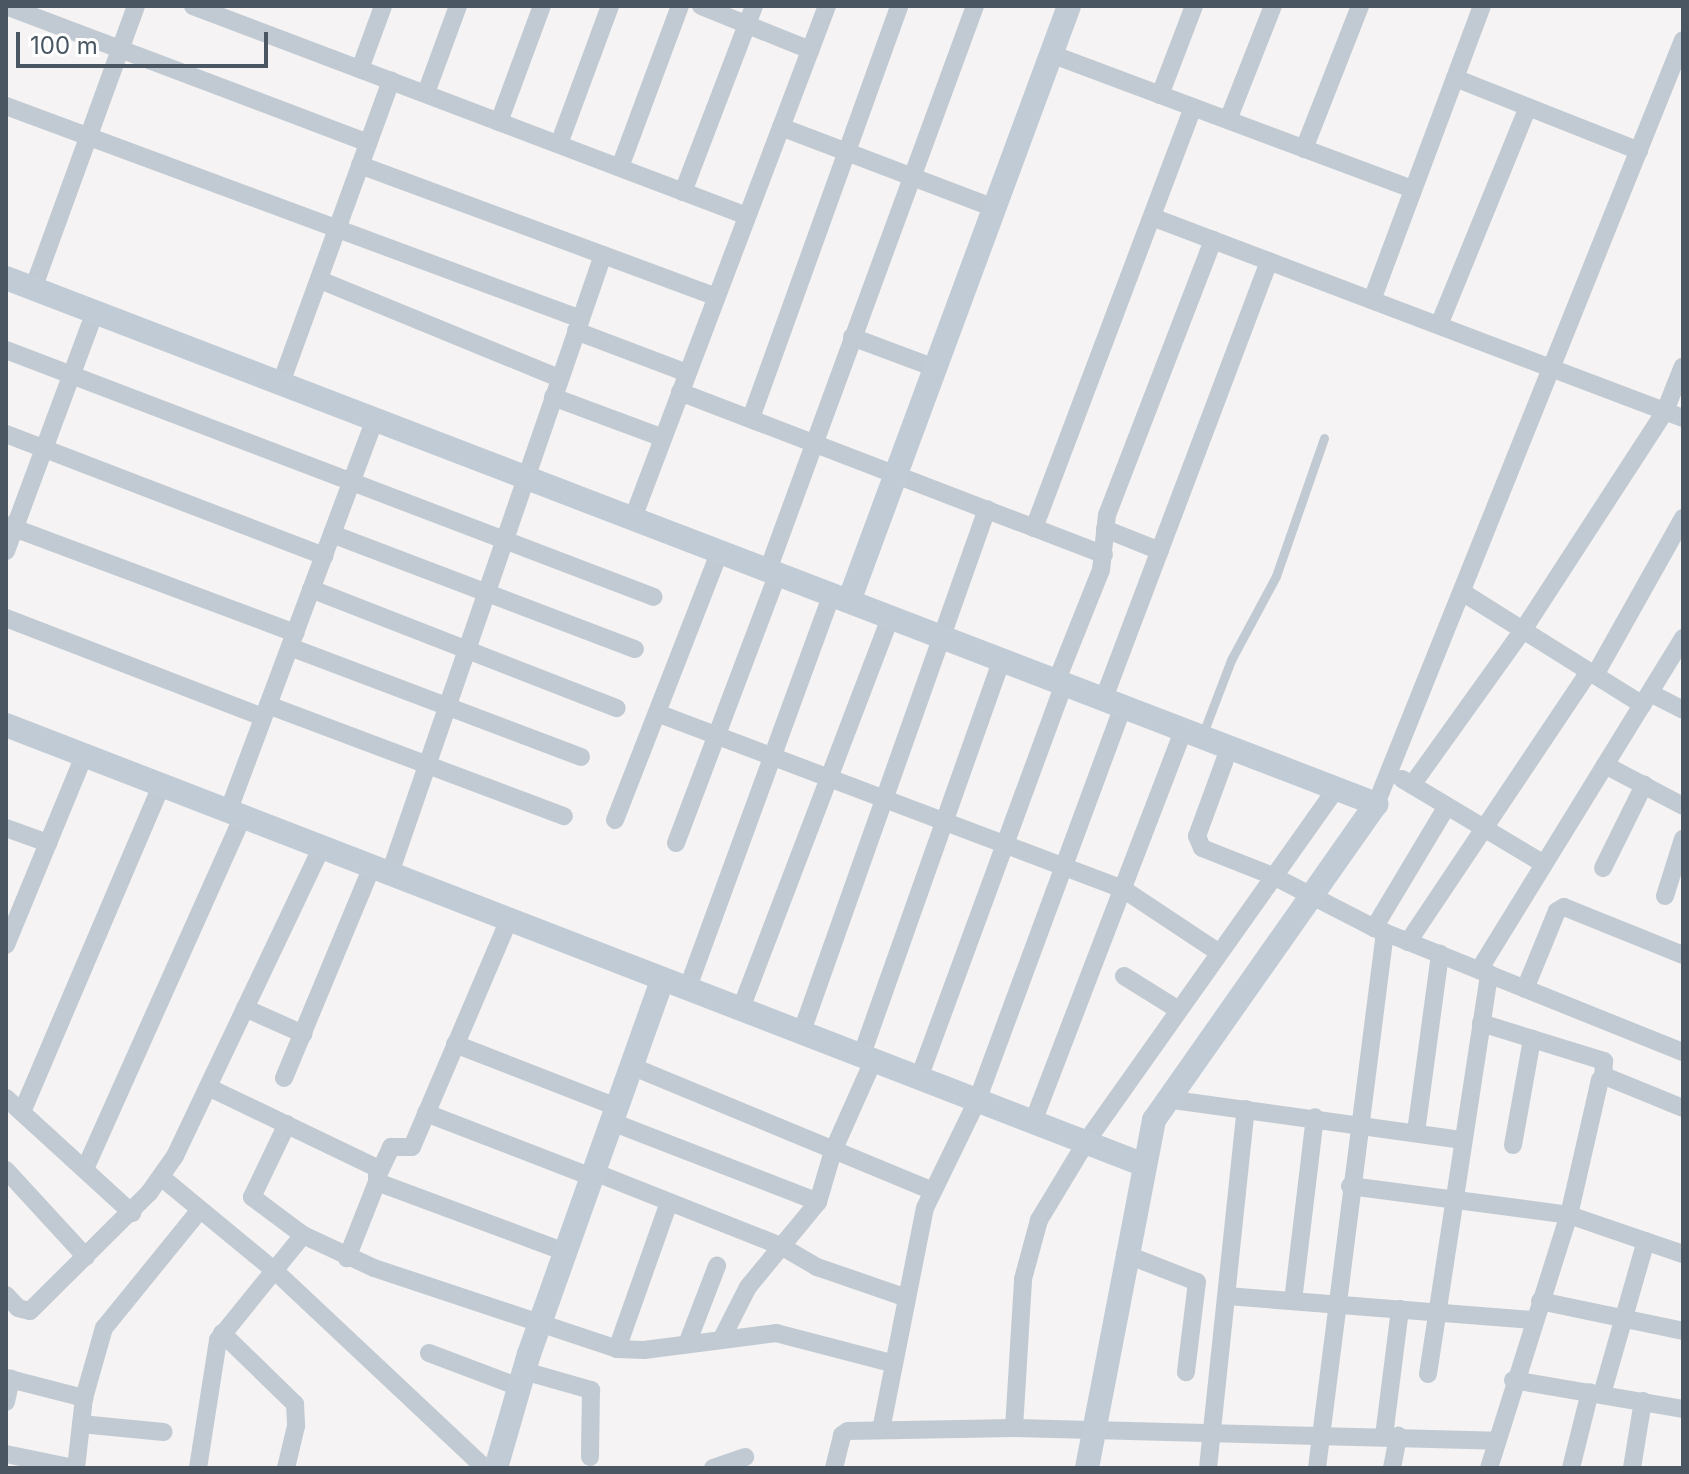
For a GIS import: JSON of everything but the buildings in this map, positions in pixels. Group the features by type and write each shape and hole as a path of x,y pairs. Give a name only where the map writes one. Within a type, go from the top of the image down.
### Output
{"street":[{"path":"6,6 368,143"},
{"path":"33,289 136,6"},
{"path":"193,6 747,216"},
{"path":"360,69 383,6"},
{"path":"426,93 458,6"},
{"path":"499,122 542,6"},
{"path":"559,144 610,6"},
{"path":"620,167 680,6"},
{"path":"701,6 810,50"},
{"path":"683,192 754,6"},
{"path":"633,518 827,6"},
{"path":"751,418 899,6"},
{"path":"676,843 773,572 814,442 975,6"},
{"path":"687,990 772,758 896,472 1069,6"},
{"path":"1160,95 1194,6"},
{"path":"1228,120 1273,6"},
{"path":"1304,149 1360,6"},
{"path":"1372,300 1482,6"},
{"path":"1087,1468 1142,1164 1166,1099 1376,804 1683,40"},
{"path":"1051,54 1413,189"},
{"path":"1455,78 1639,151"},
{"path":"281,383 391,80"},
{"path":"6,106 337,229 578,325 687,373"},
{"path":"1034,528 1193,107"},
{"path":"1439,325 1528,107"},
{"path":"781,127 994,208"},
{"path":"360,165 716,297"},
{"path":"1152,217 1683,418"},
{"path":"919,1078 1004,845 1104,555 1105,529 1213,240"},
{"path":"284,1078 427,764 524,476 603,255"},
{"path":"881,1430 904,1297 931,1190 977,1101 1063,867 1160,551 1269,261"},
{"path":"6,278 1376,804"},
{"path":"320,280 559,378"},
{"path":"6,551 10,526 44,449 95,312"},
{"path":"852,337 935,368"},
{"path":"6,350 504,537 654,597"},
{"path":"1412,785 1523,630 1665,411 1683,366"},
{"path":"680,392 896,472 1104,555"},
{"path":"553,397 663,438"},
{"path":"85,1169 235,815 266,711 375,419"},
{"path":"6,434 324,556"},
{"path":"801,1034 987,509"},
{"path":"1408,942 1592,673 1683,518"},
{"path":"10,526 446,706 581,757"},
{"path":"1105,529 1160,551"},
{"path":"332,534 635,649"},
{"path":"615,820 720,551"},
{"path":"311,589 617,708"},
{"path":"1462,592 1592,673 1646,699 1683,710"},
{"path":"740,1011 891,616"},
{"path":"6,618 266,711 427,764 564,816"},
{"path":"1428,1374 1451,1199 1481,1023 1484,972 1544,864 1683,638"},
{"path":"721,1340 748,1287 818,1202 944,822 1002,659"},
{"path":"657,713 1123,889 1218,952"},
{"path":"6,725 508,922 1142,1164"},
{"path":"1033,1122 1123,889 1193,732"},
{"path":"1230,746 1197,842 1313,895 1380,930 1683,1052"},
{"path":"6,945 84,756"},
{"path":"1605,765 1683,806"},
{"path":"1389,772 1544,864"},
{"path":"1603,868 1644,785"},
{"path":"22,1112 161,786"},
{"path":"1014,1428 1028,1248 1086,1142 1177,1009 1337,787"},
{"path":"1317,1468 1380,930 1447,806"},
{"path":"6,828 48,843"},
{"path":"1665,896 1683,839"},
{"path":"6,1295 18,1308 30,1311 132,1213 161,1177 208,1087 321,849"},
{"path":"1525,989 1557,911 1564,907 1683,955"},
{"path":"347,1258 391,1147 412,1147 508,922"},
{"path":"1416,1132 1440,954"},
{"path":"1124,976 1177,1009"},
{"path":"496,1468 521,1379 662,981"},
{"path":"245,1008 303,1034"},
{"path":"1481,1023 1604,1061 1603,1078 1569,1215 1513,1380 1489,1468"},
{"path":"1513,1145 1532,1039"},
{"path":"455,1044 818,1202"},
{"path":"631,1066 931,1190"},
{"path":"1603,1078 1683,1108"},
{"path":"208,1087 371,1164 378,1178 565,1252"},
{"path":"6,1098 132,1213"},
{"path":"1166,1099 1359,1122 1461,1140"},
{"path":"1208,1468 1246,1109"},
{"path":"426,1113 669,1202 781,1246 808,1263 904,1297"},
{"path":"1293,1301 1315,1117"},
{"path":"287,1124 252,1197 303,1235 347,1258 539,1327 617,1349 776,1333 891,1363"},
{"path":"6,1170 86,1257"},
{"path":"161,1177 274,1270 485,1468"},
{"path":"1350,1186 1569,1215 1646,1241 1682,1248"},
{"path":"617,1349 669,1202"},
{"path":"6,1454 75,1468 84,1398 104,1328 200,1210"},
{"path":"198,1468 213,1356 222,1333 303,1235"},
{"path":"1571,1468 1646,1241"},
{"path":"1125,1254 1197,1282 1186,1372"},
{"path":"687,1344 717,1266"},
{"path":"1227,1296 1534,1320"},
{"path":"1540,1301 1683,1331"},
{"path":"1392,1468 1391,1436 1400,1309"},
{"path":"222,1333 295,1404 286,1468"},
{"path":"429,1353 521,1379 591,1390 590,1457"},
{"path":"6,1402 8,1378 84,1398"},
{"path":"1513,1380 1683,1409"},
{"path":"1632,1468 1643,1401"},
{"path":"81,1424 164,1432"},
{"path":"834,1468 844,1432 881,1430 1014,1428 1497,1441"},
{"path":"713,1468 745,1457"}],"lane":[{"path":"1193,732 1276,576 1324,438"}]}
